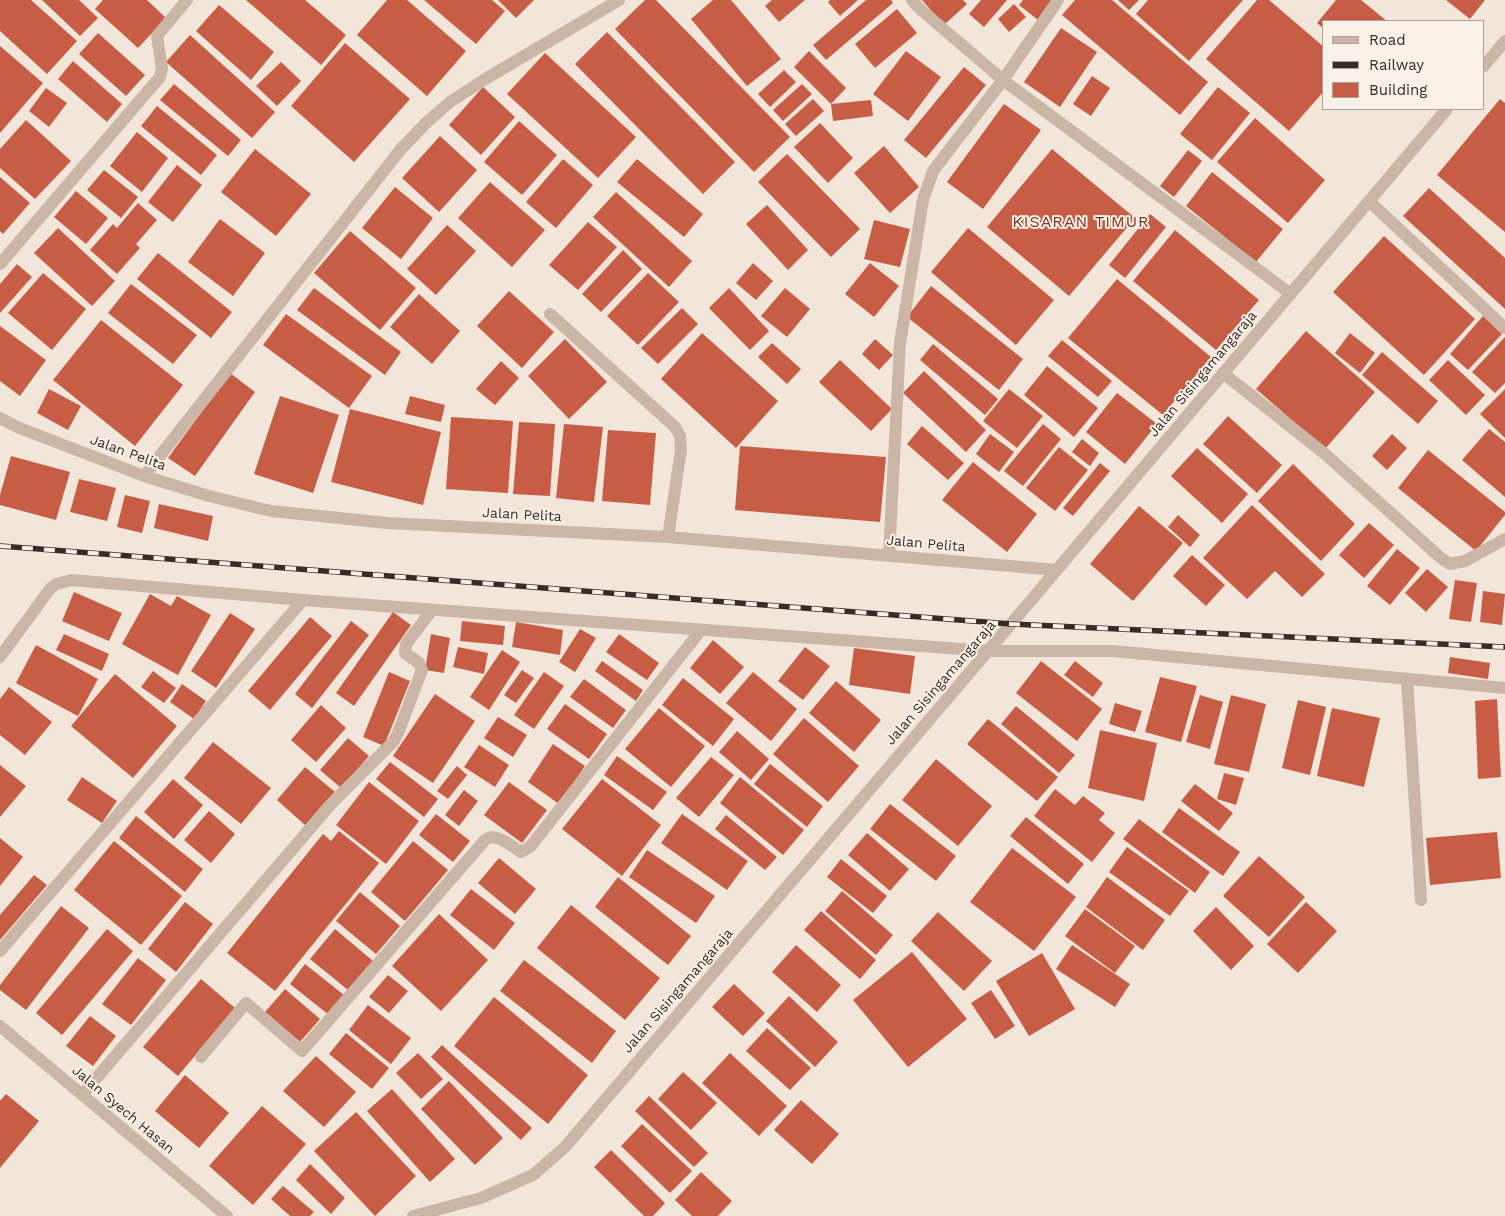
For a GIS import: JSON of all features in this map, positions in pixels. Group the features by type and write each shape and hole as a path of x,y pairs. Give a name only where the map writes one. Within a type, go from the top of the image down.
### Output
{"street":[{"path":"0,264 160,77 162,68 158,36 186,0"},
{"path":"144,476 401,149 427,122 450,102 487,78 619,0"},
{"path":"912,0 1003,80 1290,294"},
{"path":"888,556 900,343 923,200 933,171 1003,80 1058,0"},
{"path":"1485,65 1503,46"},
{"name":"Jalan Sisingamangaraja","path":"413,1216 481,1198 533,1175 565,1147 1446,110"},
{"path":"1369,201 1505,328"},
{"path":"550,314 675,427 680,436 681,450 668,537"},
{"path":"1223,374 1325,454 1440,558 1450,564 1465,561 1505,539"},
{"name":"Jalan Pelita","path":"0,418 16,427 144,476 209,496 272,511 387,523 668,537 1057,570"},
{"path":"0,657 50,589 63,581 72,580 432,610 988,651 1112,651 1505,688"},
{"path":"0,951 303,600"},
{"path":"82,1095 331,804 393,742 422,670 419,663 405,653 406,644 432,610"},
{"path":"202,1057 246,1003 302,1051 484,840 489,836 494,836 521,852 530,847 701,630"},
{"path":"1406,679 1421,900"},
{"name":"Jalan Syech Hasan","path":"0,1026 227,1216"}],"building":[{"path":"0,0 31,0 77,41 47,74 0,31"},
{"path":"42,0 79,0 98,18 80,36"},
{"path":"103,0 147,0 166,18 138,48 95,9"},
{"path":"246,0 305,0 346,35 321,65"},
{"path":"387,0 407,0 466,51 427,96 357,35"},
{"path":"424,0 492,0 505,11 476,44"},
{"path":"498,0 534,0 516,18"},
{"path":"645,0 656,0 790,137 754,172 615,29"},
{"path":"713,0 731,0 781,59 747,86 691,19"},
{"path":"772,0 805,0 779,22 765,6"},
{"path":"830,0 858,0 840,16 828,2"},
{"path":"866,0 891,0 893,3 826,60 813,45"},
{"path":"922,0 963,0 967,4 944,25"},
{"path":"981,0 1007,0 984,27 969,14"},
{"path":"1023,0 1052,0 1038,20 1019,5"},
{"path":"1075,0 1112,0 1208,82 1180,115 1062,15"},
{"path":"1118,0 1139,0 1129,10"},
{"path":"1148,0 1243,0 1189,61 1136,14"},
{"path":"1257,0 1269,0 1322,45 1322,93 1289,131 1206,59"},
{"path":"1336,0 1361,0 1386,20 1322,20 1322,27 1317,23"},
{"path":"1446,0 1485,0 1470,19"},
{"path":"1014,4 1026,17 1009,32 998,19"},
{"path":"219,5 274,52 251,80 196,31"},
{"path":"897,9 917,33 875,68 855,44"},
{"path":"1061,28 1097,52 1060,107 1024,82"},
{"path":"607,32 735,162 703,194 575,64"},
{"path":"98,33 145,75 126,96 79,54"},
{"path":"190,35 275,112 252,138 166,62"},
{"path":"345,43 410,99 354,162 291,106"},
{"path":"0,46 43,83 0,133"},
{"path":"809,51 846,88 831,104 794,67"},
{"path":"906,51 941,77 908,121 873,94"},
{"path":"545,53 636,137 598,178 507,94"},
{"path":"73,61 122,104 107,122 58,79"},
{"path":"281,62 301,81 277,106 256,86"},
{"path":"964,67 986,85 926,158 904,140"},
{"path":"784,70 796,82 770,107 758,94"},
{"path":"1092,76 1110,88 1091,116 1073,104"},
{"path":"174,84 241,140 228,156 160,100"},
{"path":"802,84 812,94 783,121 773,110"},
{"path":"483,87 515,117 481,155 449,125"},
{"path":"1218,87 1250,113 1212,160 1180,134"},
{"path":"46,88 67,103 49,127 29,111"},
{"path":"813,99 824,111 796,136 785,124"},
{"path":"1500,99 1505,103 1505,232 1437,175"},
{"path":"871,100 873,116 833,121 831,104"},
{"path":"1004,104 1041,130 983,209 947,182"},
{"path":"157,106 217,155 201,175 141,126"},
{"path":"1255,118 1325,180 1288,223 1217,162"},
{"path":"26,120 71,161 35,199 0,168 0,149"},
{"path":"519,121 557,155 522,195 484,162"},
{"path":"820,123 853,158 828,183 794,147"},
{"path":"137,132 168,158 142,192 110,166"},
{"path":"440,136 477,170 439,212 402,178"},
{"path":"884,146 919,187 890,213 854,173"},
{"path":"255,149 311,194 276,236 221,192"},
{"path":"1052,149 1135,218 1069,296 987,227"},
{"path":"1188,150 1202,161 1174,197 1160,186"},
{"path":"787,154 860,229 831,257 758,182"},
{"path":"563,159 593,185 556,228 526,202"},
{"path":"637,159 703,214 684,237 617,182"},
{"path":"177,165 202,185 173,222 148,202"},
{"path":"104,170 138,197 121,218 87,190"},
{"path":"1212,172 1283,229 1256,262 1186,206"},
{"path":"0,177 30,203 3,234 0,231"},
{"path":"490,182 545,230 512,267 458,218"},
{"path":"395,187 433,218 401,259 362,228"},
{"path":"1429,188 1505,258 1505,309 1403,216"},
{"path":"76,191 108,218 86,244 54,217"},
{"path":"616,192 692,261 669,287 593,217"},
{"path":"138,203 157,220 136,244 140,248 117,274 90,250 113,224 117,228"},
{"path":"767,205 808,250 788,270 746,224"},
{"path":"1150,214 1166,227 1125,278 1109,265"},
{"path":"220,219 265,253 233,296 188,262"},
{"path":"874,220 910,229 900,267 864,259"},
{"path":"588,222 617,247 578,290 549,265"},
{"path":"447,225 476,251 436,295 407,269"},
{"path":"58,228 115,281 92,306 34,253"},
{"path":"968,228 1054,300 1016,345 931,272"},
{"path":"1175,230 1259,300 1216,350 1133,281"},
{"path":"350,231 416,288 380,330 314,273"},
{"path":"1384,236 1475,319 1424,375 1333,292"},
{"path":"623,250 642,269 601,312 582,294"},
{"path":"158,253 232,312 211,338 137,279"},
{"path":"753,263 773,281 756,300 736,283"},
{"path":"870,263 899,286 874,317 845,294"},
{"path":"17,264 32,277 0,313 0,284"},
{"path":"43,273 86,309 52,350 8,313"},
{"path":"648,273 679,302 638,345 607,316"},
{"path":"1117,279 1211,357 1163,415 1068,338"},
{"path":"131,284 197,335 173,364 108,313"},
{"path":"931,286 1023,359 999,390 907,317"},
{"path":"314,288 401,352 385,375 297,310"},
{"path":"729,288 769,331 750,350 709,308"},
{"path":"785,288 810,309 787,337 761,316"},
{"path":"509,291 554,332 522,368 477,326"},
{"path":"419,294 460,331 432,364 390,327"},
{"path":"682,308 698,324 658,364 641,348"},
{"path":"286,314 372,376 349,408 263,345"},
{"path":"1483,316 1502,334 1468,370 1450,354"},
{"path":"101,320 183,385 135,446 53,380"},
{"path":"0,326 46,360 20,396 0,381"},
{"path":"1306,331 1375,392 1325,449 1256,389"},
{"path":"702,333 778,401 736,448 661,379"},
{"path":"1350,333 1375,353 1360,373 1335,353"},
{"path":"1505,337 1505,383 1495,393 1472,372"},
{"path":"565,339 607,382 569,419 528,376"},
{"path":"875,339 893,355 879,370 862,354"},
{"path":"1062,340 1112,381 1098,397 1048,356"},
{"path":"772,343 801,369 787,384 758,357"},
{"path":"933,344 998,399 985,415 920,360"},
{"path":"1382,352 1438,401 1418,424 1362,375"},
{"path":"840,360 892,409 871,431 819,382"},
{"path":"1448,360 1485,395 1466,415 1429,380"},
{"path":"501,361 519,378 495,405 476,389"},
{"path":"1047,366 1098,408 1074,437 1024,395"},
{"path":"924,371 986,430 966,452 903,393"},
{"path":"230,373 255,392 195,476 168,458"},
{"path":"49,389 81,406 68,430 37,413"},
{"path":"1009,389 1043,416 1017,448 983,421"},
{"path":"1505,389 1505,438 1480,414"},
{"path":"1117,393 1157,424 1125,464 1086,432"},
{"path":"280,396 339,415 313,493 254,474"},
{"path":"410,396 445,405 441,422 405,414"},
{"path":"350,409 441,432 423,505 331,482"},
{"path":"1228,416 1282,465 1257,493 1203,444"},
{"path":"451,417 513,421 508,493 446,489"},
{"path":"519,422 555,424 550,496 513,494"},
{"path":"564,424 603,427 594,502 556,498"},
{"path":"1043,424 1061,439 1023,486 1004,471"},
{"path":"922,426 964,463 948,480 907,444"},
{"path":"1489,429 1505,442 1505,497 1462,460"},
{"path":"608,430 656,433 650,505 602,501"},
{"path":"990,434 1014,452 999,472 976,454"},
{"path":"1392,434 1407,448 1387,470 1372,456"},
{"path":"1082,439 1099,453 1090,466 1072,452"},
{"path":"740,446 886,457 880,522 735,510"},
{"path":"1059,447 1088,470 1055,511 1026,488"},
{"path":"1197,448 1248,494 1222,523 1171,476"},
{"path":"1428,450 1505,512 1505,515 1476,551 1398,488"},
{"path":"11,456 70,472 56,520 0,505 0,495"},
{"path":"973,462 1037,514 1007,552 942,500"},
{"path":"1100,463 1110,471 1073,516 1063,508"},
{"path":"1293,464 1355,524 1321,561 1258,501"},
{"path":"79,479 116,488 107,521 70,512"},
{"path":"125,495 150,501 142,533 117,527"},
{"path":"159,504 213,516 208,541 154,528"},
{"path":"1252,505 1325,574 1302,597 1275,571 1247,599 1203,558"},
{"path":"1139,506 1183,543 1133,601 1090,564"},
{"path":"1178,515 1200,535 1190,547 1168,527"},
{"path":"1369,523 1394,545 1364,578 1339,555"},
{"path":"1397,549 1420,568 1390,605 1367,586"},
{"path":"1192,555 1225,585 1206,606 1173,576"},
{"path":"1427,569 1448,587 1426,612 1405,593"},
{"path":"1455,580 1477,583 1471,622 1449,619"},
{"path":"1483,591 1505,594 1502,625 1480,622"},
{"path":"74,592 122,613 109,641 62,621"},
{"path":"150,594 171,606 177,596 211,615 178,675 122,644"},
{"path":"393,612 411,625 354,706 336,693"},
{"path":"230,613 255,629 216,688 191,671"},
{"path":"310,617 332,636 270,710 248,691"},
{"path":"351,621 369,635 312,708 295,694"},
{"path":"462,621 505,626 503,645 460,641"},
{"path":"516,622 563,630 560,655 512,647"},
{"path":"580,629 596,638 575,672 559,662"},
{"path":"64,634 109,654 102,671 56,650"},
{"path":"431,634 450,638 444,673 425,670"},
{"path":"619,634 659,663 647,680 606,652"},
{"path":"713,640 744,667 720,694 690,668"},
{"path":"36,645 98,679 78,716 16,683"},
{"path":"458,647 488,653 484,674 453,667"},
{"path":"805,647 830,666 803,700 778,681"},
{"path":"854,648 915,656 910,694 849,685"},
{"path":"502,650 520,662 489,710 470,697"},
{"path":"1450,657 1490,663 1488,679 1448,673"},
{"path":"602,661 643,690 636,701 595,671"},
{"path":"1041,661 1102,709 1077,741 1016,693"},
{"path":"1075,661 1103,683 1093,697 1064,675"},
{"path":"522,670 534,678 516,703 504,695"},
{"path":"153,671 176,688 164,703 141,687"},
{"path":"389,672 410,681 384,746 363,737"},
{"path":"544,672 564,686 534,729 514,715"},
{"path":"753,672 797,709 771,741 726,703"},
{"path":"115,674 177,726 133,778 71,726"},
{"path":"1160,677 1197,686 1181,742 1145,732"},
{"path":"683,678 734,719 713,746 662,705"},
{"path":"584,679 626,710 613,728 570,697"},
{"path":"836,681 881,720 854,752 809,713"},
{"path":"182,684 206,701 194,719 170,702"},
{"path":"9,687 52,722 25,755 0,735 0,699"},
{"path":"435,694 475,721 433,783 393,756"},
{"path":"1200,695 1223,702 1210,749 1186,742"},
{"path":"1231,695 1266,704 1249,772 1214,764"},
{"path":"1497,699 1501,777 1478,779 1475,701"},
{"path":"1298,700 1326,707 1310,775 1282,768"},
{"path":"1115,703 1142,711 1135,732 1109,724"},
{"path":"565,704 607,734 589,759 547,729"},
{"path":"321,705 346,728 316,762 291,740"},
{"path":"1016,706 1075,755 1059,773 1001,724"},
{"path":"659,708 705,746 671,787 625,749"},
{"path":"1332,708 1380,718 1364,787 1317,776"},
{"path":"498,717 527,735 513,757 484,738"},
{"path":"804,718 859,766 828,802 773,754"},
{"path":"988,719 1058,777 1037,801 967,744"},
{"path":"1100,730 1157,743 1144,801 1088,788"},
{"path":"737,731 769,759 751,780 719,752"},
{"path":"348,738 369,756 341,788 320,770"},
{"path":"213,742 271,788 241,824 184,778"},
{"path":"553,744 585,766 559,804 528,782"},
{"path":"479,745 509,765 495,787 464,767"},
{"path":"617,756 667,792 653,810 604,775"},
{"path":"711,757 734,775 699,817 676,798"},
{"path":"936,759 992,806 958,846 902,800"},
{"path":"390,762 438,799 424,817 376,779"},
{"path":"770,764 823,806 807,827 754,784"},
{"path":"0,765 26,786 0,817"},
{"path":"457,766 467,775 448,799 437,791"},
{"path":"305,767 335,792 306,826 277,800"},
{"path":"1224,773 1244,778 1236,805 1217,799"},
{"path":"82,777 117,801 102,823 67,800"},
{"path":"740,777 804,830 783,855 720,803"},
{"path":"173,779 203,805 174,839 144,812"},
{"path":"602,779 661,825 622,876 562,829"},
{"path":"369,782 419,821 386,864 336,825"},
{"path":"509,782 547,810 522,843 484,815"},
{"path":"1195,784 1233,813 1219,831 1181,801"},
{"path":"1055,789 1075,805 1083,796 1105,813 1099,820 1115,833 1092,862 1034,816"},
{"path":"464,790 478,801 459,826 445,815"},
{"path":"890,804 956,856 936,881 870,829"},
{"path":"1179,808 1240,852 1223,876 1162,832"},
{"path":"209,811 235,834 211,863 184,840"},
{"path":"436,814 470,841 453,862 419,835"},
{"path":"682,814 748,861 727,890 661,843"},
{"path":"726,815 777,857 765,870 715,829"},
{"path":"136,816 203,869 185,892 119,838"},
{"path":"1026,817 1084,864 1068,884 1010,836"},
{"path":"1139,819 1210,872 1195,893 1123,839"},
{"path":"339,831 379,863 275,991 227,953 323,834 331,841"},
{"path":"1497,832 1501,878 1430,885 1426,838"},
{"path":"867,833 909,869 890,891 848,855"},
{"path":"0,838 23,857 0,886"},
{"path":"114,841 182,896 141,945 74,890"},
{"path":"413,841 448,870 405,921 371,892"},
{"path":"1127,847 1189,891 1170,916 1109,872"},
{"path":"1012,848 1076,897 1034,951 970,902"},
{"path":"647,850 715,896 696,923 629,877"},
{"path":"1259,856 1305,897 1269,937 1223,896"},
{"path":"499,858 536,889 515,914 478,883"},
{"path":"841,859 887,896 873,913 827,877"},
{"path":"34,875 47,885 0,940 0,915"},
{"path":"618,877 691,936 668,965 595,907"},
{"path":"1107,877 1165,920 1143,950 1086,907"},
{"path":"471,889 515,923 494,950 450,915"},
{"path":"842,891 893,935 876,955 825,911"},
{"path":"360,892 400,926 376,954 336,921"},
{"path":"185,902 213,924 176,972 148,949"},
{"path":"1306,902 1337,931 1298,973 1267,944"},
{"path":"571,905 660,978 625,1020 537,948"},
{"path":"61,906 89,928 26,1010 0,990 0,985"},
{"path":"1216,907 1254,946 1231,970 1193,931"},
{"path":"1085,909 1135,946 1115,973 1065,936"},
{"path":"821,911 876,960 860,979 804,930"},
{"path":"938,912 992,961 964,991 911,941"},
{"path":"439,914 488,960 441,1011 392,966"},
{"path":"107,929 133,951 62,1035 36,1013"},
{"path":"335,929 373,961 348,990 310,959"},
{"path":"796,945 841,985 817,1012 772,972"},
{"path":"1072,945 1130,984 1115,1007 1056,969"},
{"path":"912,952 967,1019 908,1067 853,1000"},
{"path":"1042,953 1075,1009 1029,1036 996,981"},
{"path":"138,958 166,980 131,1025 102,1004"},
{"path":"524,960 616,1031 592,1063 500,991"},
{"path":"305,964 344,995 329,1015 290,984"},
{"path":"388,975 408,991 389,1013 369,997"},
{"path":"201,979 235,1008 178,1076 143,1047"},
{"path":"734,984 765,1013 743,1036 712,1007"},
{"path":"285,989 320,1019 300,1042 265,1012"},
{"path":"991,990 1015,1026 995,1039 971,1003"},
{"path":"789,996 838,1042 815,1067 766,1021"},
{"path":"494,997 588,1075 548,1124 454,1046"},
{"path":"368,1005 411,1038 391,1064 349,1030"},
{"path":"90,1016 116,1036 93,1066 66,1046"},
{"path":"767,1028 811,1068 790,1090 746,1051"},
{"path":"346,1033 389,1068 372,1089 329,1054"},
{"path":"442,1045 532,1128 521,1140 431,1057"},
{"path":"418,1053 443,1079 421,1099 396,1073"},
{"path":"730,1053 787,1106 759,1136 702,1083"},
{"path":"316,1056 356,1092 324,1127 283,1091"},
{"path":"683,1072 717,1103 691,1130 658,1099"},
{"path":"185,1075 229,1113 199,1148 155,1111"},
{"path":"449,1081 503,1138 475,1165 421,1109"},
{"path":"392,1089 455,1159 430,1182 367,1111"},
{"path":"6,1094 39,1121 0,1168 0,1101"},
{"path":"649,1096 708,1153 694,1167 635,1111"},
{"path":"801,1100 839,1134 812,1164 774,1130"},
{"path":"262,1106 306,1144 253,1205 209,1166"},
{"path":"356,1112 416,1176 375,1216 314,1151"},
{"path":"642,1124 692,1171 670,1193 621,1146"},
{"path":"611,1150 665,1203 653,1216 644,1216 594,1167"},
{"path":"310,1164 345,1198 331,1214 296,1180"},
{"path":"701,1172 732,1201 718,1216 692,1216 675,1200"},
{"path":"283,1186 314,1212 310,1216 290,1216 271,1199"}],"railway":[{"path":"0,546 1011,624 1505,647"}],"district":[{"name":"KISARAN TIMUR","path":"1081,222"}]}
